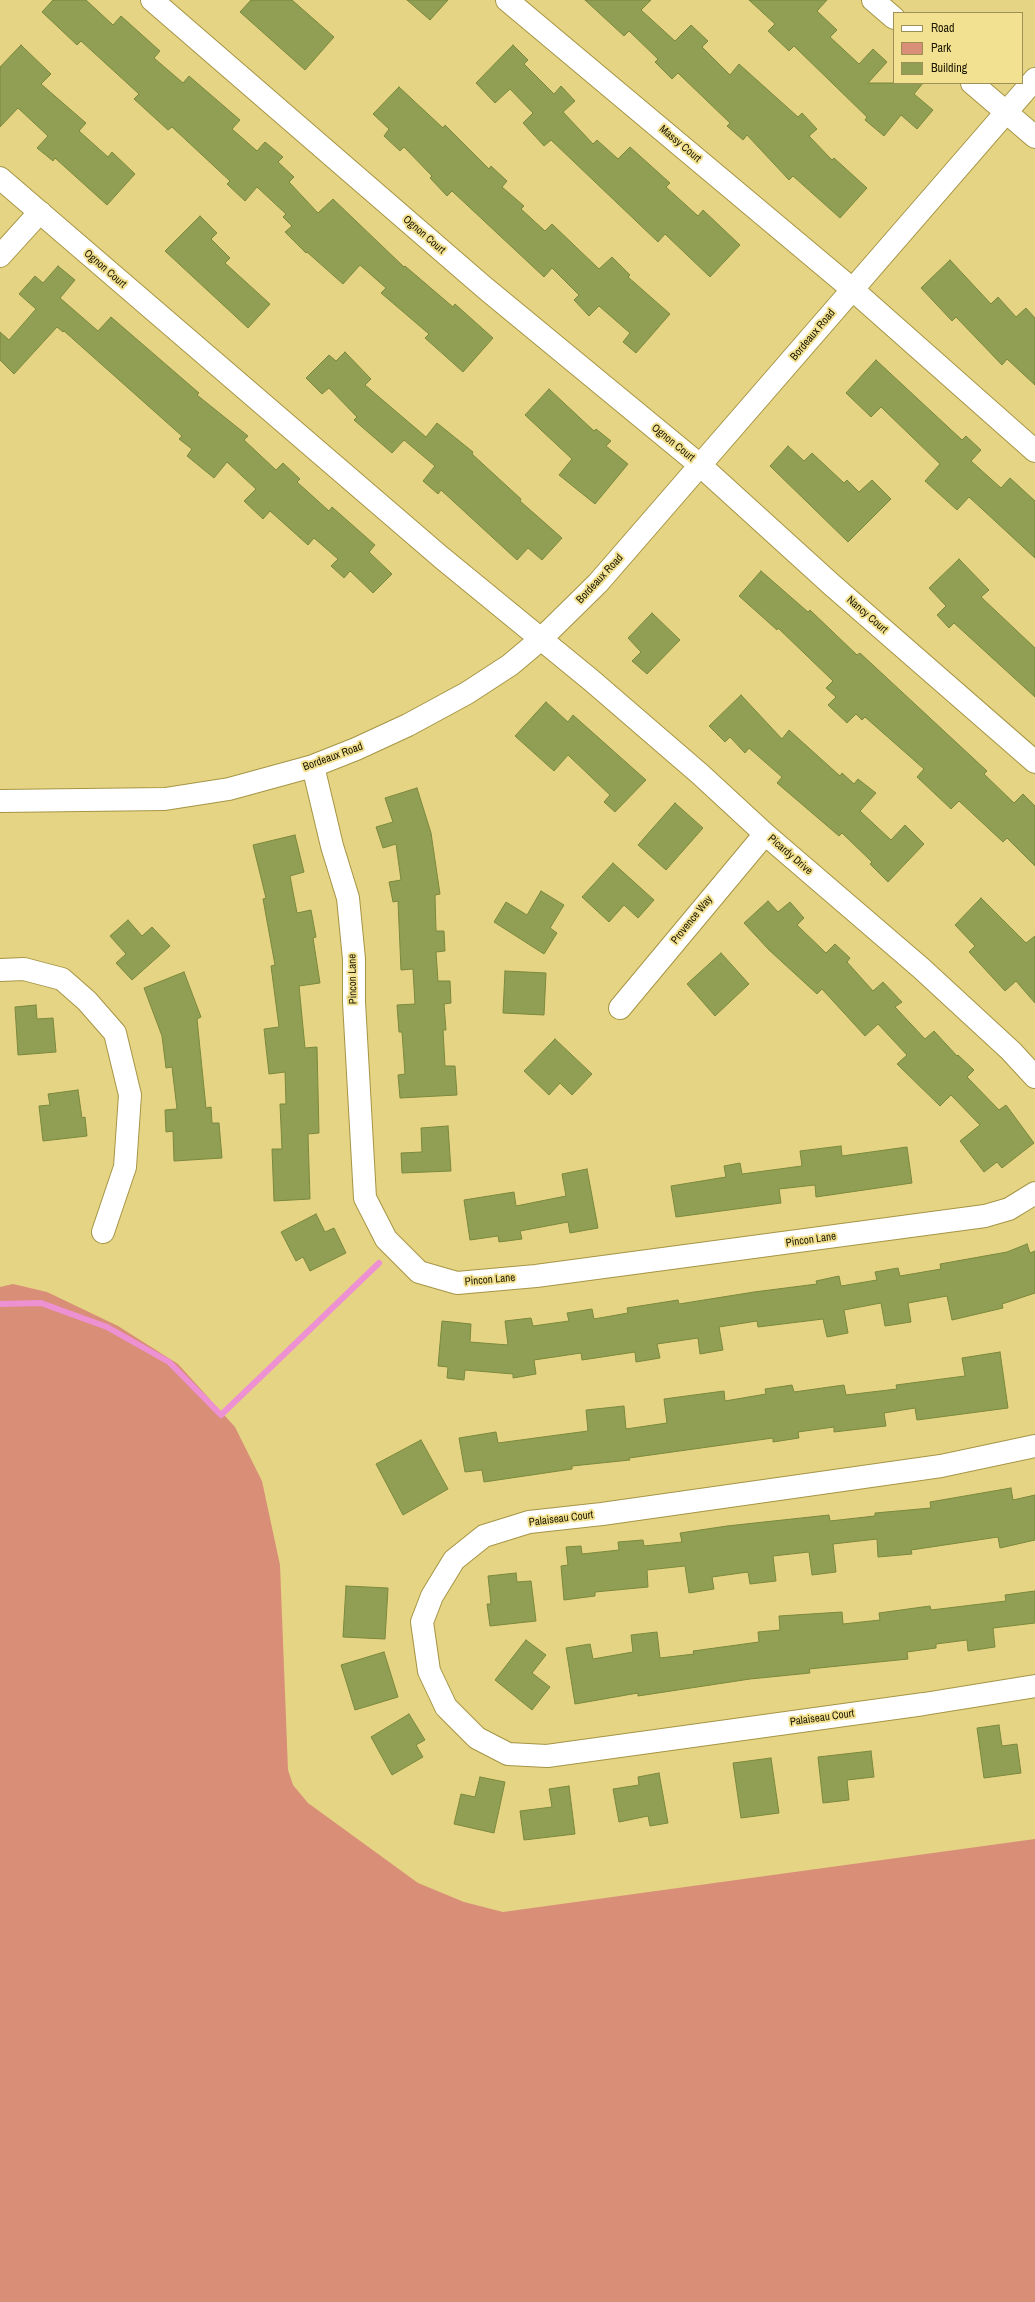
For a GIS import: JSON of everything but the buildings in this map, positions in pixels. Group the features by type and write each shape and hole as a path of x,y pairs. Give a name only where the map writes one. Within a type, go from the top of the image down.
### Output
{"street":[{"name":"Ognon Court","path":"152,0 485,288 701,466"},
{"name":"Massy Court","path":"507,0 852,289"},
{"path":"873,0 893,17"},
{"name":"Bordeaux Road","path":"0,801 165,799 229,789 313,766 356,750 408,725 468,693 510,665 541,638 598,583 1035,79"},
{"path":"973,84 1035,137"},
{"name":"Ognon Court","path":"0,178 442,558 541,638"},
{"path":"0,256 40,212"},
{"path":"852,289 1035,451"},
{"name":"Nancy Court","path":"701,466 832,585 1035,762"},
{"name":"Picardy Drive","path":"541,638 700,774 764,834 921,968 1011,1051 1035,1077"},
{"name":"Pincon Lane","path":"313,766 332,846 348,898 354,959 354,1002 365,1198 386,1239 419,1272 457,1283 536,1276 985,1216 1008,1209 1035,1193"},
{"name":"Provence Way","path":"620,1008 764,834"},
{"path":"0,970 24,969 62,979 87,1001 115,1033 130,1094 125,1167 103,1232"},
{"name":"Palaiseau Court","path":"1035,1446 941,1466 610,1513 529,1522 484,1536 454,1560 432,1596 422,1622 429,1671 446,1707 477,1738 508,1754 554,1755 924,1704 1035,1686"}],"green space":[{"path":"13,1284 47,1292 118,1326 178,1364 235,1427 262,1481 280,1565 288,1770 293,1785 308,1803 418,1883 464,1902 503,1912 1035,1839 1035,2302 0,2302 0,1287"}],"waterway":[{"path":"0,1304 41,1303 107,1327 169,1362 221,1415 379,1263"}]}
